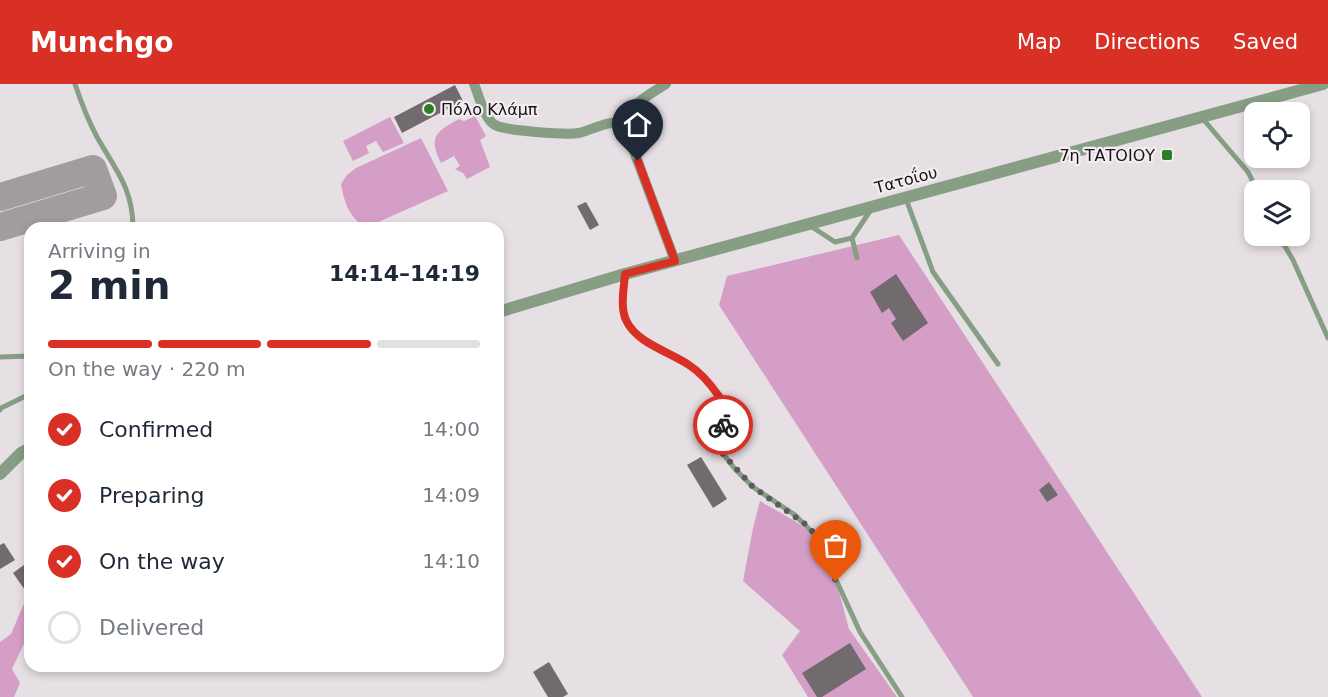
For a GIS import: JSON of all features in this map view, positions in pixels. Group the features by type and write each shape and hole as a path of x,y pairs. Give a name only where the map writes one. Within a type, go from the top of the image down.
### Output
{"street":[{"path":"474,84 488,117 495,124 565,134 576,133 612,121 623,122"},
{"path":"623,122 631,108 666,84"},
{"name":"Τατοΐου","path":"504,310 625,274 1323,84"},
{"path":"623,122 675,261"},
{"path":"0,474 24,451"}],"lane":[{"path":"75,84 81,104 96,136 127,187 132,222"},
{"path":"1202,117 1248,172 1252,180"},
{"path":"906,197 933,272 998,363"},
{"path":"808,225 835,242 852,238 873,206"},
{"path":"852,238 857,258"},
{"path":"1285,246 1328,338"},
{"path":"625,274 623,301 625,319 639,336 692,366 714,389 727,412 716,439 717,446 753,487 795,515 816,536 860,632 902,697"},
{"path":"0,357 24,356"},
{"path":"0,408 24,397"}],"shaded area":[{"path":"475,116 486,136 480,140 490,167 467,179 463,173 455,169 460,166 454,156 441,163 435,141 440,132 459,119 464,121"},
{"path":"390,117 404,143 383,152 376,141 366,146 369,153 353,161 343,141"},
{"path":"421,138 448,191 378,222 358,222 347,207 341,184 356,168"},
{"path":"899,235 1202,697 973,697 719,305 727,276"},
{"path":"760,501 798,523 817,539 836,580 849,629 897,697 808,697 782,655 800,631 743,581"},
{"path":"24,604 24,644 12,669 20,683 14,697 0,697 0,642 11,634"}],"building":[{"name":"Πόλο Κλάμπ","path":"455,85 463,101 402,133 394,117"},
{"path":"586,202 599,225 590,230 577,206"},
{"path":"896,274 928,323 903,341 891,323 896,319 889,308 882,313 870,292"},
{"path":"701,457 727,499 713,508 687,465"},
{"path":"1049,482 1058,495 1047,502 1039,490"},
{"path":"4,543 15,560 0,569 0,545"},
{"path":"24,565 24,589 13,573"},
{"path":"850,643 866,669 822,697 817,697 802,673"},
{"path":"549,662 568,694 563,697 548,697 533,672"}],"taxiway":[{"path":"0,197 93,169 103,196 0,227"}],"way so far":[{"path":"723,425 716,439 717,446 722,453 753,487 808,526 828,559 836,582"}],"place":[{"name":"Πόλο Κλάμπ","path":"429,109"},
{"name":"7η ΤΑΤΟΙΟΥ","path":"1167,155"}],"route":[{"path":"638,161 675,261 625,274 623,301 625,319 639,336 692,366 714,389 727,412 723,425"}]}
